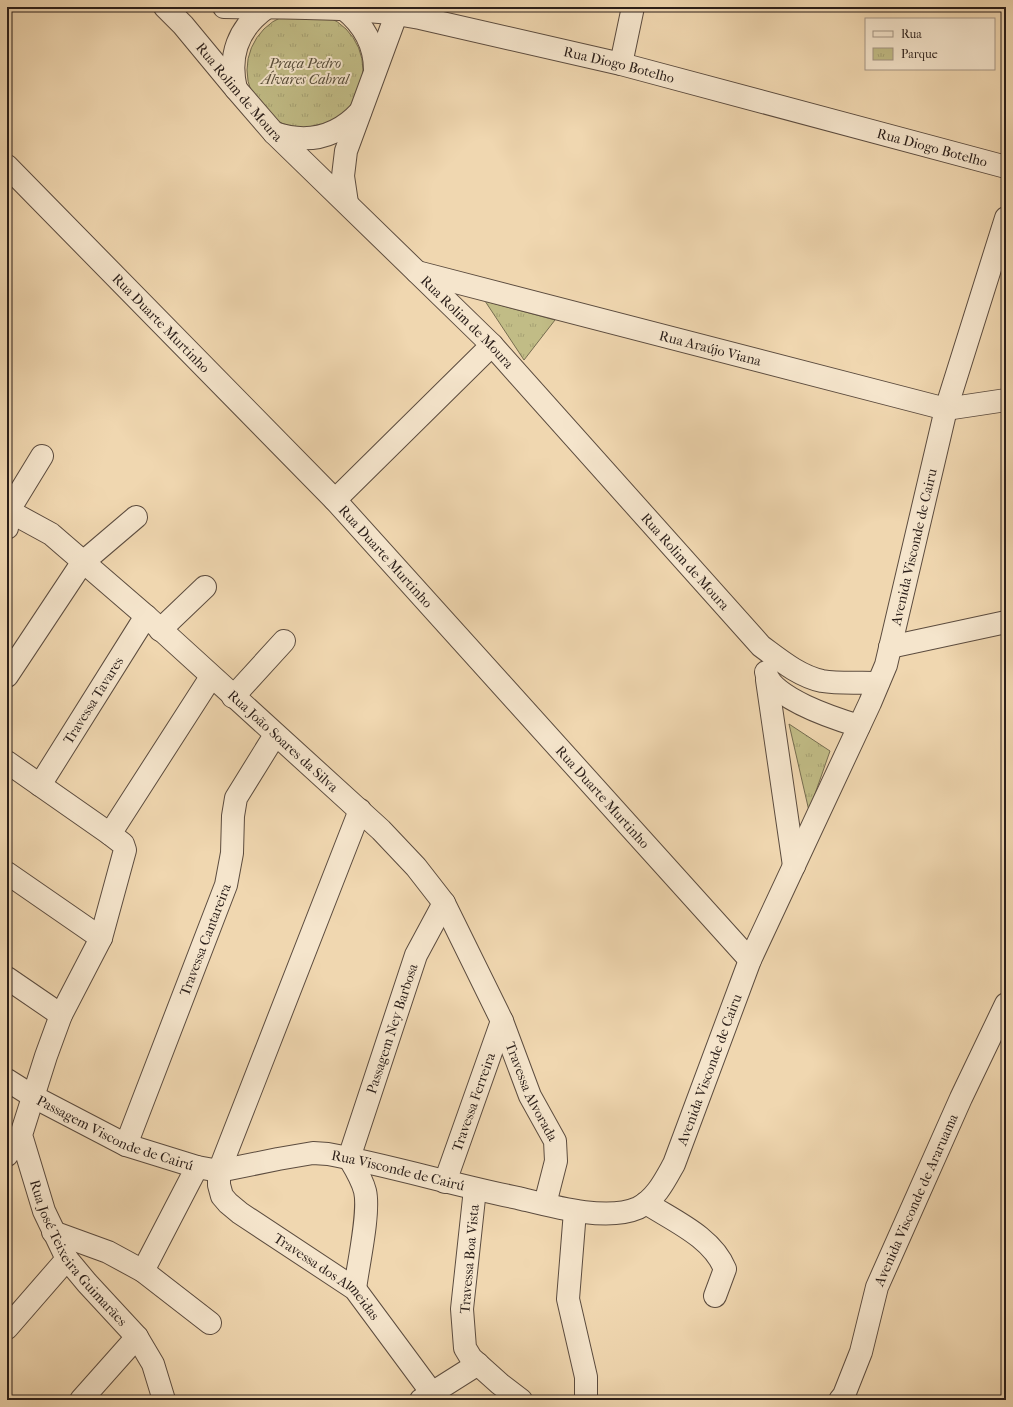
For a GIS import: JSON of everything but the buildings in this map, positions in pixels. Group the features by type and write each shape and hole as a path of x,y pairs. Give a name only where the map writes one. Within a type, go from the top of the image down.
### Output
{"street":[{"name":"Rua Rolim de Moura","path":"165,7 183,25 236,90 274,133 492,345 761,646 782,662 802,673 822,680 878,683"},
{"name":"Rua Diogo Botelho","path":"224,7 398,10 621,64 1006,167"},
{"path":"621,64 633,7"},
{"path":"236,90 232,66 237,42 249,22 266,8"},
{"path":"344,10 356,19 367,35 374,54 375,73"},
{"path":"347,203 343,176 344,158 398,10"},
{"path":"274,133 297,139 322,137 343,128 361,111"},
{"name":"Rua Duarte Murtinho","path":"7,166 334,500 750,960"},
{"name":"Avenida Visconde de Cairu","path":"575,1211 603,1213 627,1211 646,1203 659,1190 674,1164 750,960 886,665 946,409 1006,218"},
{"name":"Rua Araújo Viana","path":"416,272 946,409 1006,400"},
{"path":"334,500 492,345"},
{"path":"8,516 42,456"},
{"name":"Rua João Soares da Silva","path":"8,516 51,534 82,563 153,623 381,830 416,867 444,903 502,1021"},
{"path":"7,676 82,563 136,518"},
{"name":"Travessa Tavares","path":"40,785 153,623 205,587"},
{"path":"890,647 1006,622"},
{"path":"233,697 284,641"},
{"path":"761,646 794,866"},
{"path":"110,834 211,677"},
{"path":"767,680 784,694 816,712 859,726"},
{"name":"Travessa Cantareira","path":"126,1145 226,885 232,853 233,816 236,798 275,734"},
{"name":"Passagem Visconde de Cairú","path":"7,762 110,834 122,844 124,856 101,938 61,1015 34,1097 126,1145 197,1167 219,1171"},
{"path":"219,1171 360,810"},
{"path":"7,873 101,938"},
{"name":"Passagem Ney Barbosa","path":"349,1158 416,955 444,903"},
{"path":"7,978 61,1015"},
{"name":"Avenida Visconde de Araruama","path":"840,1400 844,1395 861,1352 877,1287 961,1098 1006,1004"},
{"name":"Travessa Alvorada","path":"502,1021 530,1096 555,1140 556,1161 546,1204"},
{"name":"Travessa Ferreira","path":"445,1182 502,1021"},
{"path":"7,1080 34,1097"},
{"path":"7,1100 34,1097"},
{"path":"7,1155 21,1135 34,1097"},
{"name":"Rua José Teixeira Guimarães","path":"21,1135 44,1211 67,1259 137,1337 153,1364 164,1400"},
{"name":"Rua Visconde de Cairú","path":"219,1171 313,1153 328,1154 575,1211"},
{"path":"349,1158 361,1180 365,1192 366,1208 355,1289"},
{"path":"142,1271 197,1167"},
{"name":"Travessa dos Almeidas","path":"219,1171 219,1185 222,1196 234,1208 355,1289 426,1397"},
{"name":"Travessa Boa Vista","path":"476,1189 462,1309 465,1348 471,1358 521,1400"},
{"path":"646,1203 708,1243 720,1257 725,1269 716,1296"},
{"path":"575,1211 568,1299 586,1377 586,1400"},
{"path":"53,1232 108,1252 142,1271 210,1323"},
{"path":"7,1328 67,1259"},
{"path":"81,1400 137,1337"},
{"path":"426,1397 478,1364"}],"green space":[{"name":"Praça Pedro Álvares Cabral","path":"305,12 327,16 337,21 346,29 354,38 359,48 363,70 359,92 354,102 346,111 337,119 327,124 305,128 283,124 273,119 264,111 256,102 251,92 247,70 251,48 256,38 264,29 273,21 283,16"},
{"path":"485,301 555,320 524,360"},
{"path":"789,724 830,751 809,811"}]}
